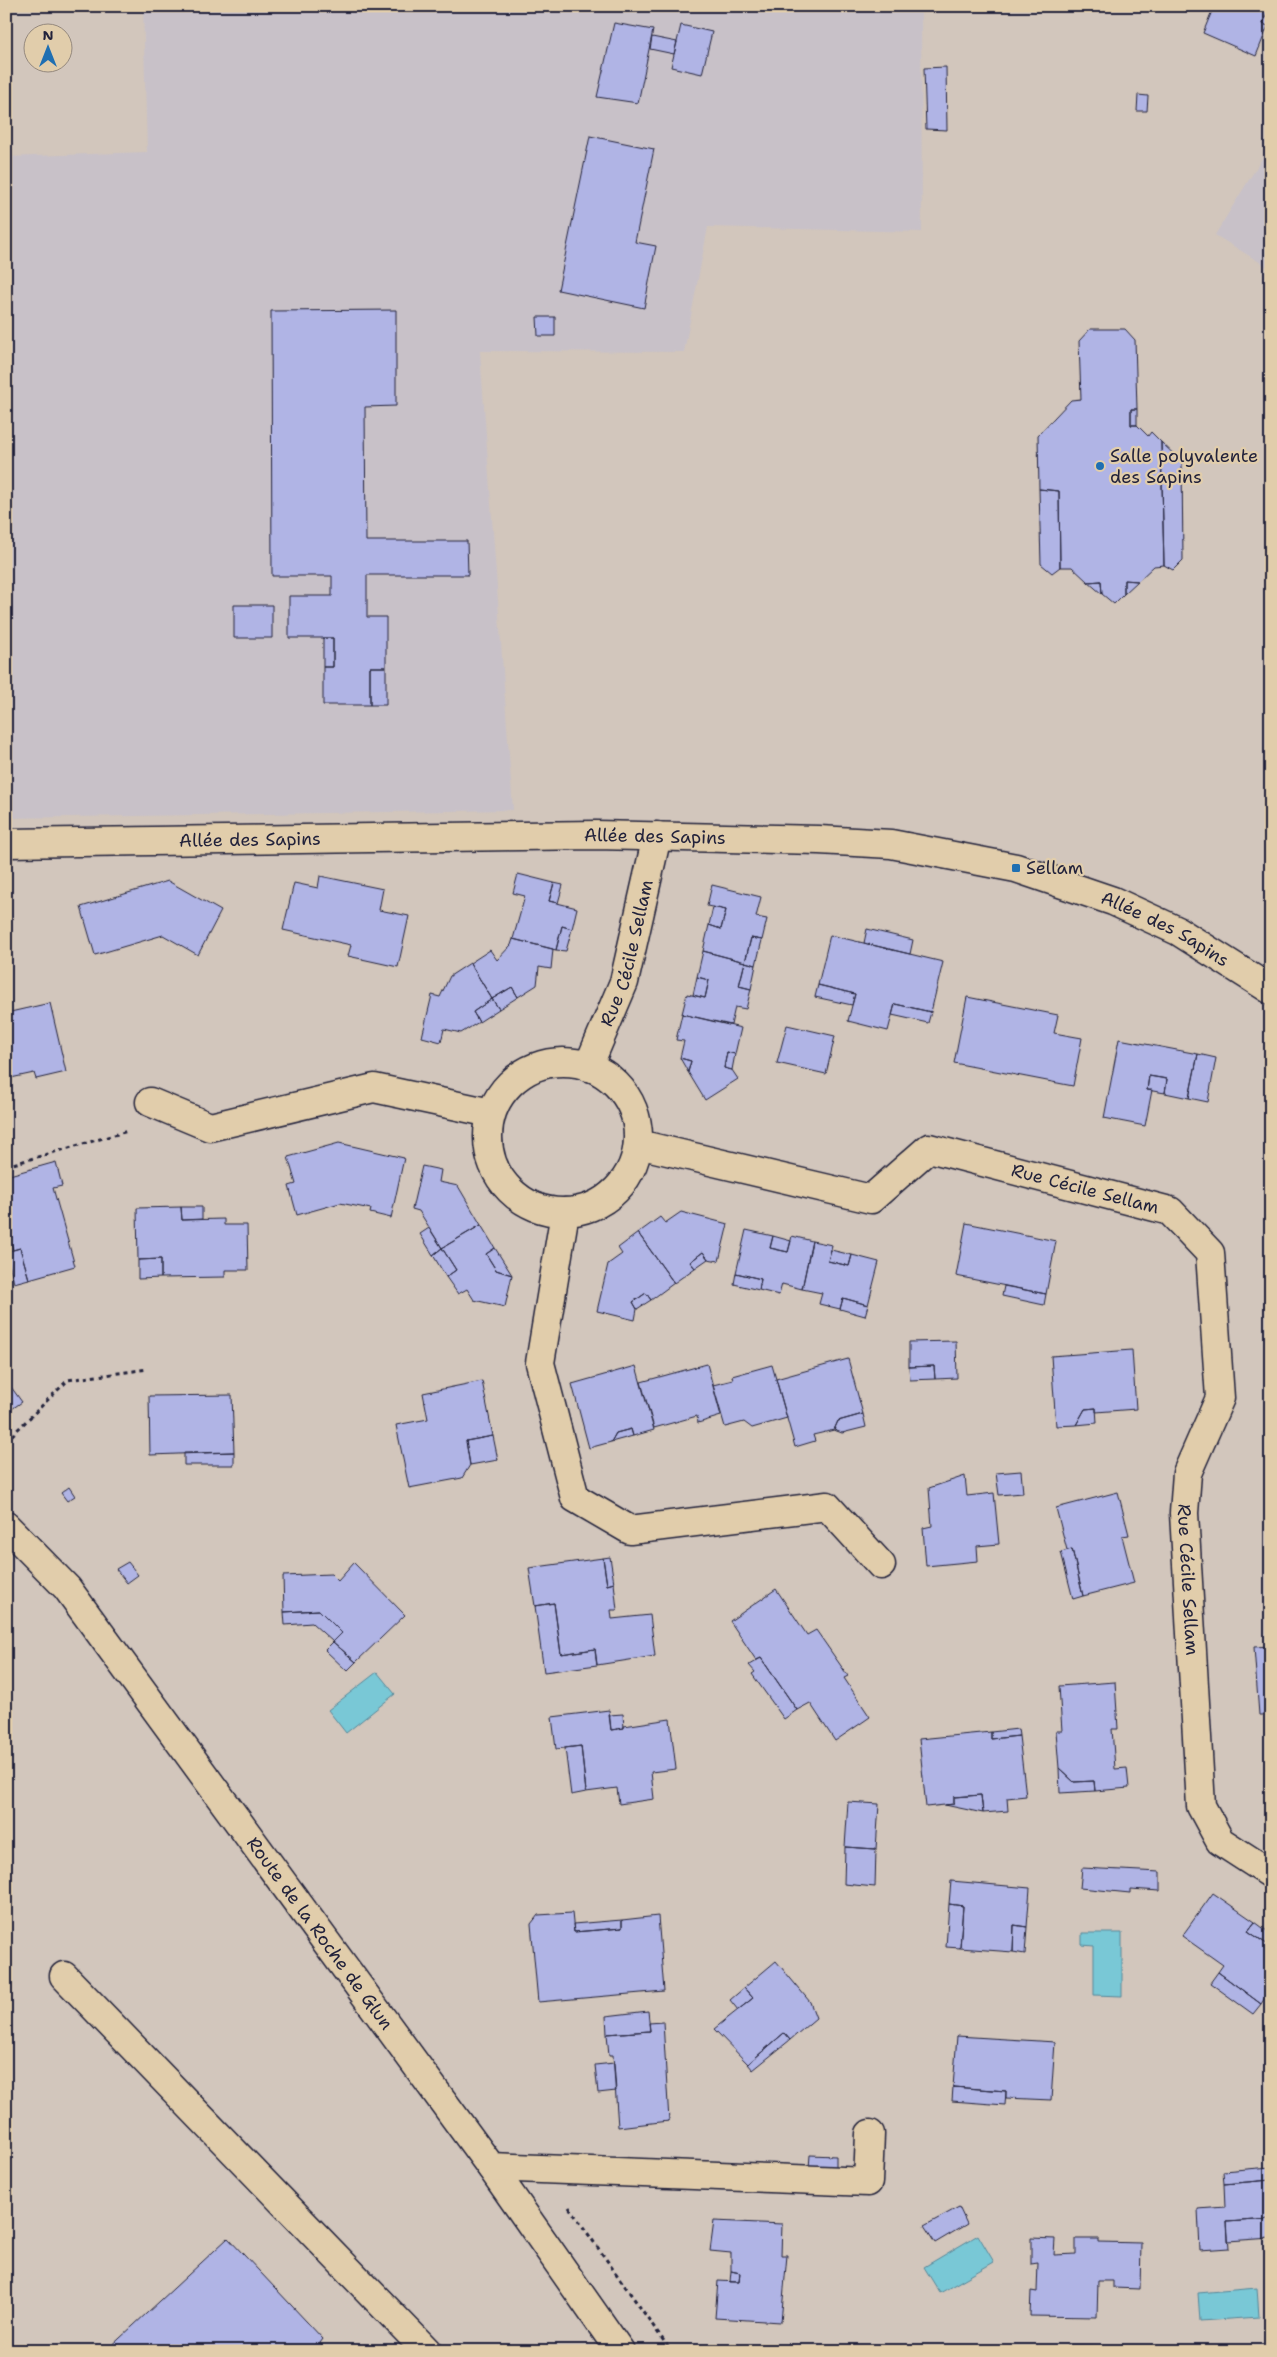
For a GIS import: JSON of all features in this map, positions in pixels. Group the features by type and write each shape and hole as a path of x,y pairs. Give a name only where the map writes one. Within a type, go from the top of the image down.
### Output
{"street":[{"name":"Allée des Sapins","path":"6,843 656,836 819,840 891,844 1016,868 1113,901 1178,931 1271,990"},
{"name":"Rue Cécile Sellam","path":"588,1067 624,982 656,836"},
{"path":"565,1063 588,1067 610,1079 626,1097 636,1119 638,1144 633,1165 622,1184 606,1199 586,1209 565,1212 541,1209 519,1199 502,1182 491,1161 487,1137 491,1113 503,1092 519,1076 541,1066 565,1063"},
{"path":"150,1102 210,1127 374,1088 491,1113"},
{"name":"Rue Cécile Sellam","path":"638,1144 871,1199 929,1148 1170,1211 1210,1253 1220,1398 1188,1473 1184,1513 1201,1806 1220,1841 1271,1874"},
{"path":"565,1212 540,1363 575,1498 630,1530 827,1506 881,1565"},
{"name":"Route de la Roche de Glun","path":"6,1526 67,1588 491,2167 620,2351"},
{"path":"64,1976 427,2351"},
{"path":"491,2167 868,2182 870,2134"}],"path":[{"path":"6,1166 182,1116"},
{"path":"6,1441 68,1380 148,1369"},
{"path":"542,2169 671,2351"}],"shaded area":[{"path":"143,6 921,6 922,232 708,227 684,352 480,351 513,810 6,818 6,157 147,152"},
{"path":"1271,144 1271,269 1215,235"}],"water":[{"path":"377,1672 395,1694 346,1733 328,1710"},
{"path":"1082,1933 1122,1933 1122,1996 1094,1995 1094,1946 1082,1945"},
{"path":"978,2235 994,2262 940,2293 924,2267"},
{"path":"1257,2288 1259,2317 1200,2321 1198,2293"}],"building":[{"path":"1214,6 1270,6 1263,24 1268,26 1256,56 1203,33"},
{"path":"1271,6 1271,21 1268,26 1263,24"},
{"path":"614,23 653,30 638,103 597,97"},
{"path":"681,25 712,32 702,74 671,67"},
{"path":"652,37 677,42 674,54 650,49"},
{"path":"946,67 947,130 926,129 924,68"},
{"path":"1138,95 1148,96 1147,111 1137,111"},
{"path":"590,136 654,149 635,242 656,246 644,308 558,290"},
{"path":"396,310 396,406 365,407 366,541 467,541 468,575 367,575 367,617 386,617 386,667 370,667 370,705 323,705 323,667 333,667 333,638 289,638 289,596 332,596 332,576 272,576 271,311"},
{"path":"537,317 555,317 555,336 538,336"},
{"name":"Salle polyvalente des Sapins","path":"1090,329 1125,329 1135,340 1137,409 1131,409 1131,425 1137,425 1148,436 1151,432 1161,442 1164,565 1154,566 1138,581 1124,580 1124,594 1114,604 1102,594 1101,581 1088,582 1072,567 1060,567 1059,491 1039,489 1038,435 1071,400 1081,399 1079,341"},
{"path":"1131,409 1137,409 1137,425 1131,425"},
{"path":"1161,442 1182,462 1183,560 1173,570 1164,565"},
{"path":"1039,489 1059,491 1060,567 1052,573 1041,564"},
{"path":"1124,580 1138,581 1124,594"},
{"path":"1101,581 1102,594 1088,582"},
{"path":"234,605 272,605 272,638 234,638"},
{"path":"323,638 333,638 333,667 323,667"},
{"path":"370,667 386,667 386,705 370,705"},
{"path":"518,874 554,883 549,901 577,908 572,929 562,926 556,950 513,939 525,896 513,893"},
{"path":"320,876 383,889 379,910 409,916 398,967 348,956 351,945 283,930 294,883 318,888"},
{"path":"168,881 221,911 198,955 163,935 95,955 81,907"},
{"path":"554,883 563,885 558,903 549,901"},
{"path":"712,885 761,897 756,917 767,919 762,940 751,938 745,962 703,951 709,925 721,929 726,910 707,906"},
{"path":"713,907 726,910 721,929 709,925"},
{"path":"562,926 572,929 566,951 556,950"},
{"path":"867,929 913,940 910,954 864,943"},
{"path":"830,935 943,962 931,1012 895,1004 888,1031 848,1021 855,994 818,985"},
{"path":"751,938 762,940 756,965 745,962"},
{"path":"513,939 553,949 551,969 539,967 537,985 518,997 512,987 492,999 470,963 490,950 497,960 511,945"},
{"path":"703,951 745,962 739,986 751,989 746,1009 735,1007 731,1025 682,1014 687,994 705,998 709,980 697,977"},
{"path":"745,962 756,965 751,989 739,986"},
{"path":"470,963 492,999 473,1012 479,1022 461,1033 444,1029 441,1042 422,1037 432,995 440,997 450,976"},
{"path":"697,977 709,980 705,998 693,995"},
{"path":"818,985 855,994 852,1005 815,997"},
{"path":"512,987 518,997 499,1009 492,999"},
{"path":"967,997 1058,1015 1054,1033 1082,1038 1073,1086 954,1063"},
{"path":"492,999 499,1009 479,1022 473,1012"},
{"path":"50,1003 66,1072 36,1079 34,1073 6,1079 6,1013"},
{"path":"895,1004 931,1012 928,1023 892,1015"},
{"path":"682,1014 741,1028 735,1054 727,1052 724,1068 732,1070 738,1079 705,1100 688,1072 691,1061 680,1058 684,1041 676,1040"},
{"path":"787,1025 835,1036 826,1074 777,1063"},
{"path":"1119,1039 1198,1054 1189,1098 1165,1093 1167,1079 1149,1076 1147,1090 1152,1090 1145,1126 1104,1118"},
{"path":"727,1052 735,1054 732,1070 724,1068"},
{"path":"1198,1054 1216,1058 1208,1102 1189,1098"},
{"path":"680,1058 691,1061 688,1072"},
{"path":"1149,1076 1167,1079 1165,1093 1147,1090"},
{"path":"339,1143 404,1158 391,1218 370,1213 371,1209 340,1203 297,1215 289,1186 296,1184 288,1157"},
{"path":"56,1162 62,1186 53,1188 75,1266 29,1279 20,1248 13,1250 6,1227 6,1176"},
{"path":"422,1166 441,1170 439,1182 458,1186 481,1225 442,1248 419,1211 412,1209"},
{"path":"181,1207 182,1220 224,1219 224,1225 247,1225 248,1270 225,1270 225,1277 161,1278 161,1259 138,1260 137,1208"},
{"path":"181,1207 202,1207 202,1219 182,1220"},
{"path":"681,1212 728,1224 719,1261 708,1259 703,1252 690,1262 695,1268 674,1283 638,1233 660,1217 665,1223"},
{"path":"966,1223 1056,1241 1046,1294 956,1276"},
{"path":"481,1225 495,1248 486,1254 496,1270 512,1275 505,1307 474,1300 467,1289 458,1294 446,1277 456,1270 442,1248"},
{"path":"429,1228 442,1248 433,1255 420,1234"},
{"path":"746,1230 773,1236 770,1248 788,1252 792,1236 812,1241 802,1289 782,1284 779,1295 759,1290 761,1279 736,1273"},
{"path":"638,1233 674,1283 651,1300 646,1293 633,1302 637,1309 635,1320 597,1311 608,1264 622,1254 618,1248"},
{"path":"773,1236 791,1241 788,1252 770,1248"},
{"path":"812,1241 832,1245 828,1261 849,1266 852,1255 879,1262 868,1305 843,1298 840,1309 819,1304 822,1293 802,1289"},
{"path":"20,1248 29,1279 14,1283 6,1252"},
{"path":"442,1248 456,1270 446,1277 433,1255"},
{"path":"495,1248 512,1275 496,1270 486,1254"},
{"path":"831,1250 852,1255 849,1266 828,1261"},
{"path":"703,1252 708,1259 695,1268 690,1262"},
{"path":"161,1259 161,1278 138,1279 138,1260"},
{"path":"736,1273 761,1279 759,1290 734,1284"},
{"path":"1004,1286 1046,1294 1044,1305 1002,1296"},
{"path":"646,1293 651,1300 637,1309 633,1302"},
{"path":"843,1298 868,1305 865,1316 840,1309"},
{"path":"956,1341 957,1378 935,1379 934,1366 909,1367 909,1342"},
{"path":"1132,1350 1136,1409 1096,1412 1096,1408 1085,1409 1076,1425 1056,1426 1051,1356"},
{"path":"848,1359 863,1414 838,1421 834,1430 813,1435 815,1441 795,1447 776,1379"},
{"path":"707,1364 721,1416 698,1423 697,1416 654,1428 641,1382"},
{"path":"772,1365 787,1418 752,1428 744,1422 725,1427 713,1385 733,1380 732,1376"},
{"path":"636,1366 654,1430 633,1436 631,1429 616,1433 611,1442 589,1448 572,1384"},
{"path":"934,1366 935,1379 910,1380 909,1367"},
{"path":"482,1381 493,1436 466,1441 470,1465 462,1478 409,1488 396,1425 428,1419 423,1393"},
{"path":"11,1387 22,1402 6,1413 6,1390"},
{"path":"232,1395 234,1452 150,1455 149,1396"},
{"path":"1096,1408 1097,1423 1076,1425 1085,1409"},
{"path":"863,1414 866,1427 842,1433 834,1430 838,1421"},
{"path":"631,1429 633,1436 611,1442 616,1433"},
{"path":"493,1436 498,1460 470,1465 466,1441"},
{"path":"234,1452 234,1465 184,1465 184,1453"},
{"path":"1271,1456 1271,1482 1268,1482 1267,1457"},
{"path":"1021,1471 1023,1493 999,1495 996,1473"},
{"path":"965,1476 967,1496 994,1493 999,1544 977,1546 978,1561 926,1566 923,1528 932,1526 929,1488"},
{"path":"69,1487 75,1496 67,1501 61,1493"},
{"path":"1118,1492 1129,1535 1122,1536 1134,1583 1083,1596 1072,1549 1067,1550 1056,1508"},
{"path":"1072,1549 1083,1596 1073,1599 1061,1552"},
{"path":"610,1557 614,1583 607,1585 603,1558"},
{"path":"603,1558 607,1585 614,1583 617,1610 611,1610 612,1619 650,1615 655,1656 597,1665 595,1649 561,1654 554,1603 535,1606 529,1568"},
{"path":"128,1562 138,1575 127,1583 116,1569"},
{"path":"354,1563 405,1615 356,1662 333,1642 342,1633 319,1610 284,1612 283,1576 331,1574 338,1581"},
{"path":"776,1589 807,1635 816,1630 848,1676 844,1678 870,1717 835,1741 810,1703 797,1710 761,1658 756,1660 730,1621"},
{"path":"554,1603 561,1654 595,1649 597,1665 544,1672 535,1606"},
{"path":"319,1610 342,1633 333,1642 312,1623 285,1625 284,1612"},
{"path":"333,1642 356,1662 347,1671 325,1650"},
{"path":"1271,1646 1271,1715 1259,1715 1254,1647"},
{"path":"761,1658 797,1710 784,1719 752,1674 755,1672 749,1665"},
{"path":"1115,1682 1118,1729 1112,1729 1115,1769 1127,1768 1129,1788 1095,1791 1094,1781 1074,1782 1059,1768 1056,1731 1062,1731 1059,1686"},
{"path":"609,1710 611,1730 624,1728 624,1726 670,1719 676,1769 651,1772 654,1799 619,1804 617,1788 586,1792 581,1746 556,1749 552,1717"},
{"path":"623,1714 624,1728 611,1730 609,1715"},
{"path":"1018,1729 1019,1736 991,1739 991,1732"},
{"path":"991,1732 991,1739 1019,1736 1026,1796 1007,1798 1008,1811 983,1813 981,1795 954,1797 954,1804 926,1807 919,1739"},
{"path":"581,1746 586,1792 571,1795 565,1748"},
{"path":"1059,1768 1074,1782 1094,1781 1095,1791 1060,1793"},
{"path":"981,1795 983,1813 945,1805 954,1804 954,1797"},
{"path":"848,1802 879,1804 876,1849 845,1847"},
{"path":"845,1847 876,1849 875,1887 844,1884"},
{"path":"1082,1868 1160,1872 1160,1891 1130,1889 1130,1893 1080,1888"},
{"path":"951,1881 1030,1888 1027,1927 1014,1925 1013,1952 960,1948 963,1906 949,1904"},
{"path":"1213,1893 1255,1922 1248,1931 1271,1947 1271,1989 1261,2004 1218,1972 1223,1965 1182,1936"},
{"path":"949,1904 963,1906 960,1948 946,1947"},
{"path":"572,1913 574,1932 622,1928 622,1920 658,1916 664,1991 538,2002 531,1924 538,1915"},
{"path":"622,1920 622,1928 574,1932 573,1924"},
{"path":"1255,1922 1271,1934 1271,1947 1248,1931"},
{"path":"1014,1925 1027,1927 1025,1954 1013,1952"},
{"path":"776,1961 810,2002 816,2018 790,2040 784,2033 748,2064 714,2029 753,1998 744,1988"},
{"path":"1218,1972 1261,2004 1253,2014 1210,1983"},
{"path":"744,1988 753,1998 738,2010 730,2000"},
{"path":"648,2011 650,2031 607,2034 606,2016"},
{"path":"663,2022 669,2121 618,2127 613,2055 609,2055 607,2034 650,2031 649,2023"},
{"path":"784,2033 790,2040 753,2070 748,2064"},
{"path":"957,2036 1055,2042 1051,2100 1006,2098 1006,2091 953,2087"},
{"path":"614,2063 616,2091 598,2093 595,2065"},
{"path":"953,2087 1006,2091 1005,2105 952,2101"},
{"path":"810,2155 836,2156 836,2169 809,2168"},
{"path":"1271,2167 1271,2180 1224,2184 1223,2171"},
{"path":"1271,2180 1271,2224 1270,2219 1227,2222 1229,2248 1200,2250 1198,2209 1225,2207 1224,2184"},
{"path":"959,2207 967,2224 935,2243 924,2226"},
{"path":"1270,2219 1271,2238 1228,2241 1227,2222"},
{"path":"714,2221 782,2224 781,2255 787,2255 781,2322 715,2318 718,2281 739,2282 740,2273 731,2271 731,2253 710,2251"},
{"path":"228,2238 323,2339 320,2343 327,2351 106,2351"},
{"path":"1031,2238 1055,2239 1054,2255 1076,2254 1076,2239 1099,2239 1099,2242 1141,2243 1140,2289 1113,2288 1113,2281 1098,2281 1097,2317 1030,2316 1031,2291 1037,2292 1038,2263 1031,2264"},
{"path":"731,2271 740,2273 739,2282 730,2282"},
{"path":"1067,2345 1160,2346 1160,2351 1067,2351"}],"place":[{"name":"Salle polyvalente des Sapins","path":"1100,466"},
{"name":"Sellam","path":"1016,868"}]}
